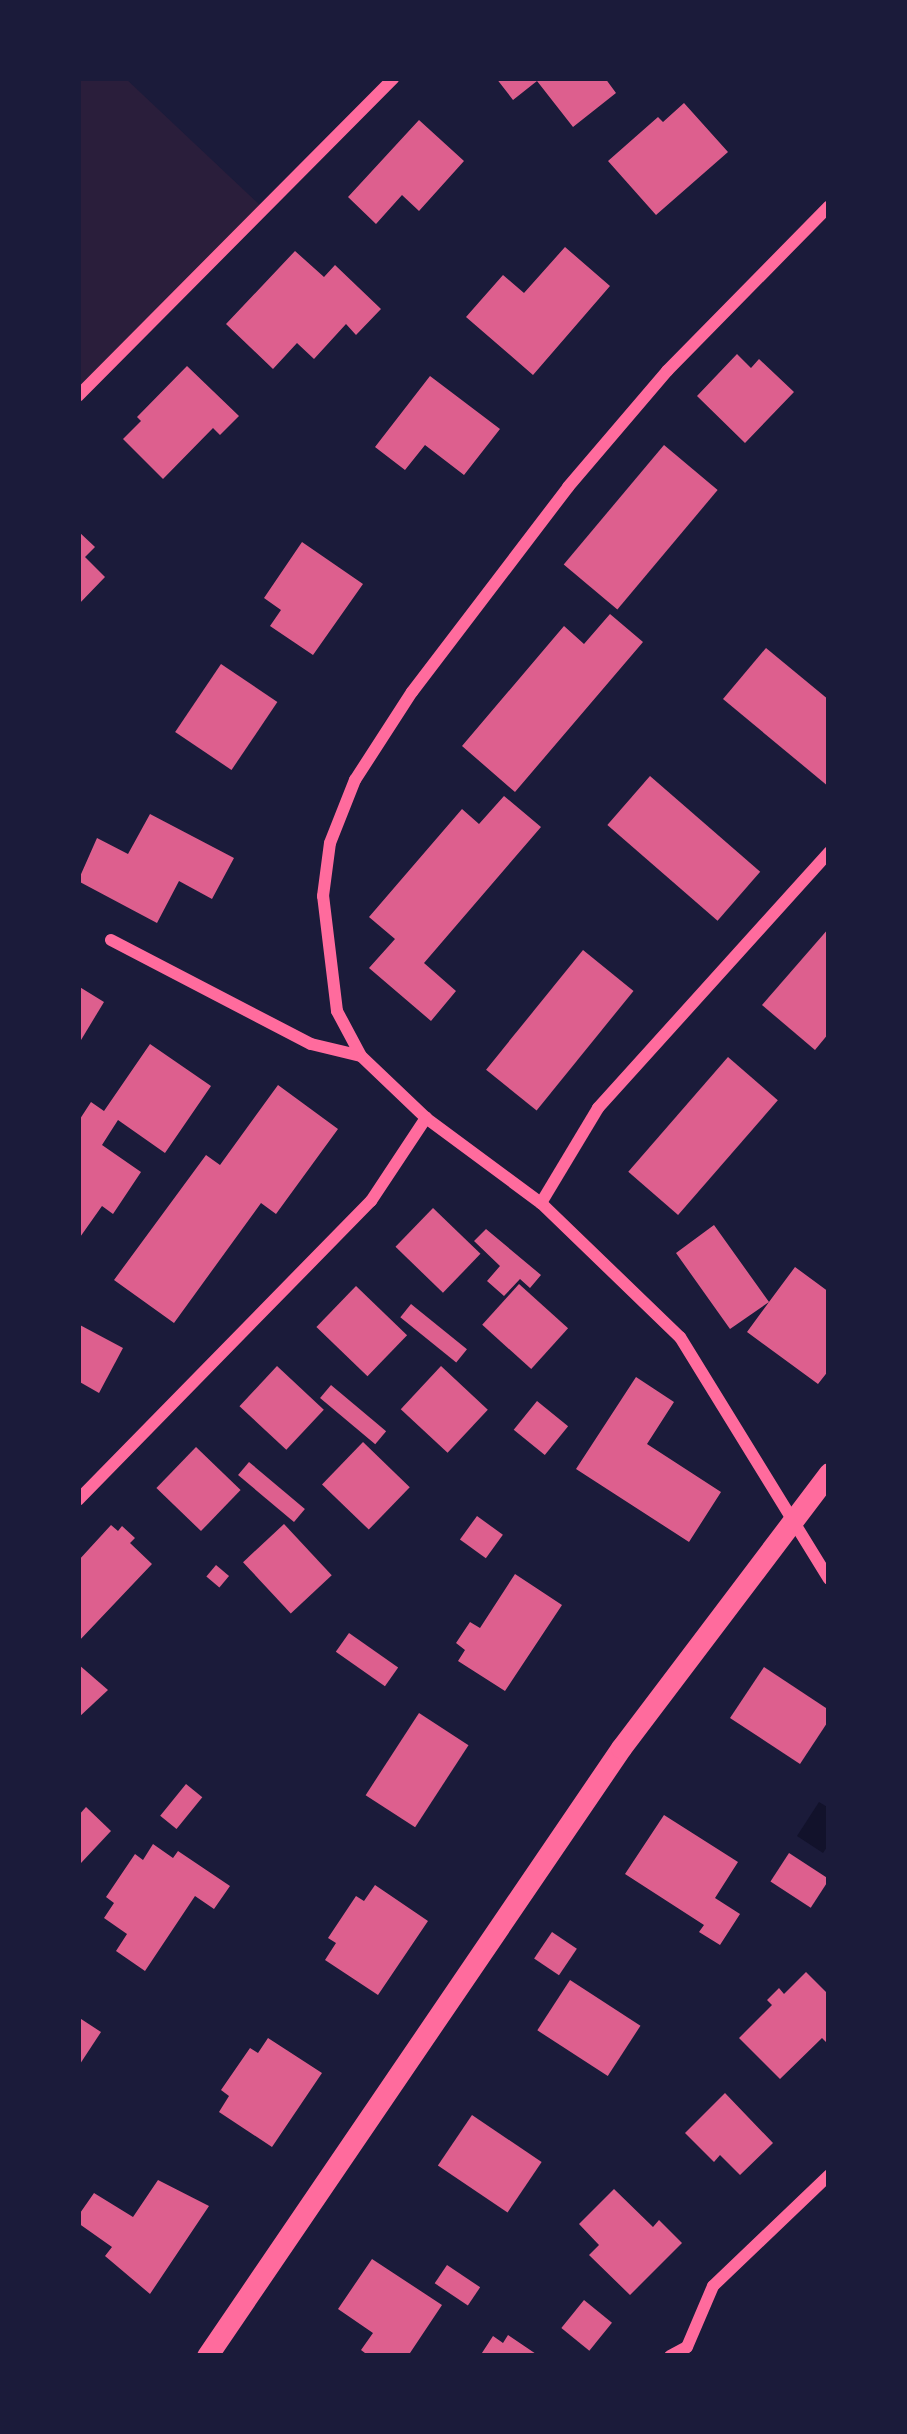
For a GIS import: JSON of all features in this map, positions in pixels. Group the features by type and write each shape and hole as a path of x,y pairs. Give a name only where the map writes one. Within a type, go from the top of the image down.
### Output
{"street":[{"path":"78,396 394,78"},
{"path":"829,206 667,371 568,487 412,692 355,780 330,843 322,896 337,1011 361,1056 426,1118 541,1203 680,1337 829,1579"},
{"path":"541,1203 598,1108 829,852"},
{"path":"112,940 311,1044 361,1056"},
{"path":"78,1500 371,1201 426,1118"},
{"path":"207,2356 621,1748 829,1473"},
{"path":"670,2356 687,2347 713,2286 829,2175"}],"shaded area":[{"path":"78,78 125,78 264,209 78,396"},
{"path":"819,1802 829,1808 829,1844 823,1853 797,1836"}],"building":[{"path":"496,78 605,78 616,93 573,127 537,81 513,100"},
{"path":"684,103 728,152 656,215 608,161 658,117 663,122"},
{"path":"419,120 464,161 419,211 402,195 376,224 348,197"},
{"path":"565,247 610,286 533,375 466,317 503,275 524,293"},
{"path":"295,251 324,277 335,265 381,309 356,335 346,324 314,359 297,343 273,369 226,324"},
{"path":"737,354 751,368 759,359 794,392 745,443 697,396"},
{"path":"187,366 239,416 220,435 213,428 163,479 123,439 141,421 137,417"},
{"path":"430,376 500,429 464,475 425,445 405,470 375,447"},
{"path":"664,445 718,490 617,609 564,565"},
{"path":"78,531 95,547 85,557 105,577 78,605"},
{"path":"302,542 363,584 313,655 270,626 281,610 264,598"},
{"path":"610,614 643,642 515,792 462,746 564,626 584,644"},
{"path":"766,648 829,700 829,787 723,699"},
{"path":"221,664 277,702 232,770 175,732"},
{"path":"650,776 760,872 718,921 607,825"},
{"path":"504,796 541,827 424,963 456,991 431,1021 369,968 395,939 369,917 462,809 479,824"},
{"path":"150,814 234,858 212,899 179,881 157,923 78,881 97,838 128,854"},
{"path":"829,928 829,1033 815,1050 762,1005"},
{"path":"583,950 634,991 537,1111 486,1070"},
{"path":"78,986 104,1002 78,1045"},
{"path":"150,1044 211,1086 165,1153 118,1120 102,1145 141,1172 113,1214 102,1206 78,1240 78,1122 91,1102 104,1111"},
{"path":"728,1057 778,1100 678,1215 628,1172"},
{"path":"278,1085 338,1129 276,1214 261,1203 174,1323 114,1280 206,1155 220,1165"},
{"path":"433,1208 480,1254 443,1293 395,1247"},
{"path":"714,1225 769,1302 730,1329 676,1253"},
{"path":"486,1229 541,1275 530,1288 520,1279 504,1296 487,1281 500,1266 474,1241"},
{"path":"795,1267 829,1292 829,1370 818,1384 747,1332"},
{"path":"519,1284 568,1328 531,1369 482,1325"},
{"path":"356,1286 407,1335 367,1376 316,1327"},
{"path":"411,1304 467,1349 456,1363 400,1317"},
{"path":"78,1324 123,1348 99,1393 78,1381"},
{"path":"277,1366 324,1410 286,1450 239,1406"},
{"path":"441,1366 488,1410 448,1453 401,1409"},
{"path":"636,1377 674,1402 647,1444 721,1492 689,1542 576,1469"},
{"path":"331,1385 386,1431 375,1444 320,1398"},
{"path":"537,1401 568,1426 545,1455 514,1430"},
{"path":"363,1442 410,1487 369,1530 322,1484"},
{"path":"196,1447 241,1490 201,1531 156,1488"},
{"path":"249,1462 305,1509 294,1522 238,1475"},
{"path":"477,1516 503,1535 486,1558 460,1539"},
{"path":"284,1524 332,1575 291,1613 243,1562"},
{"path":"111,1525 118,1531 122,1526 135,1538 130,1543 152,1564 78,1642 78,1561"},
{"path":"216,1565 229,1576 219,1587 206,1576"},
{"path":"515,1574 562,1605 505,1691 458,1661 465,1650 456,1643 470,1622 480,1628"},
{"path":"349,1633 398,1667 385,1686 336,1652"},
{"path":"78,1664 108,1690 78,1718"},
{"path":"764,1667 829,1710 829,1720 800,1764 730,1718"},
{"path":"419,1713 468,1745 415,1827 366,1795"},
{"path":"186,1784 202,1797 177,1829 160,1816"},
{"path":"86,1807 111,1831 81,1863 78,1816"},
{"path":"664,1815 738,1862 715,1898 740,1914 720,1945 699,1932 704,1925 625,1874"},
{"path":"153,1844 173,1858 178,1851 230,1886 214,1909 195,1896 145,1971 116,1951 127,1934 104,1918 114,1903 106,1897 135,1854 143,1860"},
{"path":"789,1853 829,1879 811,1908 770,1882"},
{"path":"375,1885 428,1921 378,1995 325,1960 336,1943 328,1938 356,1896 364,1901"},
{"path":"552,1932 577,1949 559,1975 534,1959"},
{"path":"806,1972 829,1995 829,2045 822,2038 780,2079 739,2038 772,2005 767,2000 779,1988 784,1994"},
{"path":"570,1980 640,2026 608,2076 537,2030"},
{"path":"78,2017 101,2032 78,2067"},
{"path":"268,2038 322,2073 272,2147 219,2112 229,2096 221,2090 250,2048 258,2053"},
{"path":"725,2093 773,2143 740,2175 720,2155 714,2162 685,2133"},
{"path":"472,2115 542,2162 508,2213 438,2166"},
{"path":"158,2180 209,2206 150,2294 105,2256 112,2247 78,2223 78,2216 94,2193 133,2217"},
{"path":"614,2189 653,2227 659,2220 682,2243 630,2295 589,2255 599,2245 579,2224"},
{"path":"372,2259 442,2305 408,2356 369,2356 361,2350 373,2333 338,2309"},
{"path":"447,2265 480,2287 468,2306 435,2283"},
{"path":"584,2300 612,2323 589,2351 561,2328"},
{"path":"508,2335 539,2356 480,2356 493,2336 503,2343"}]}
